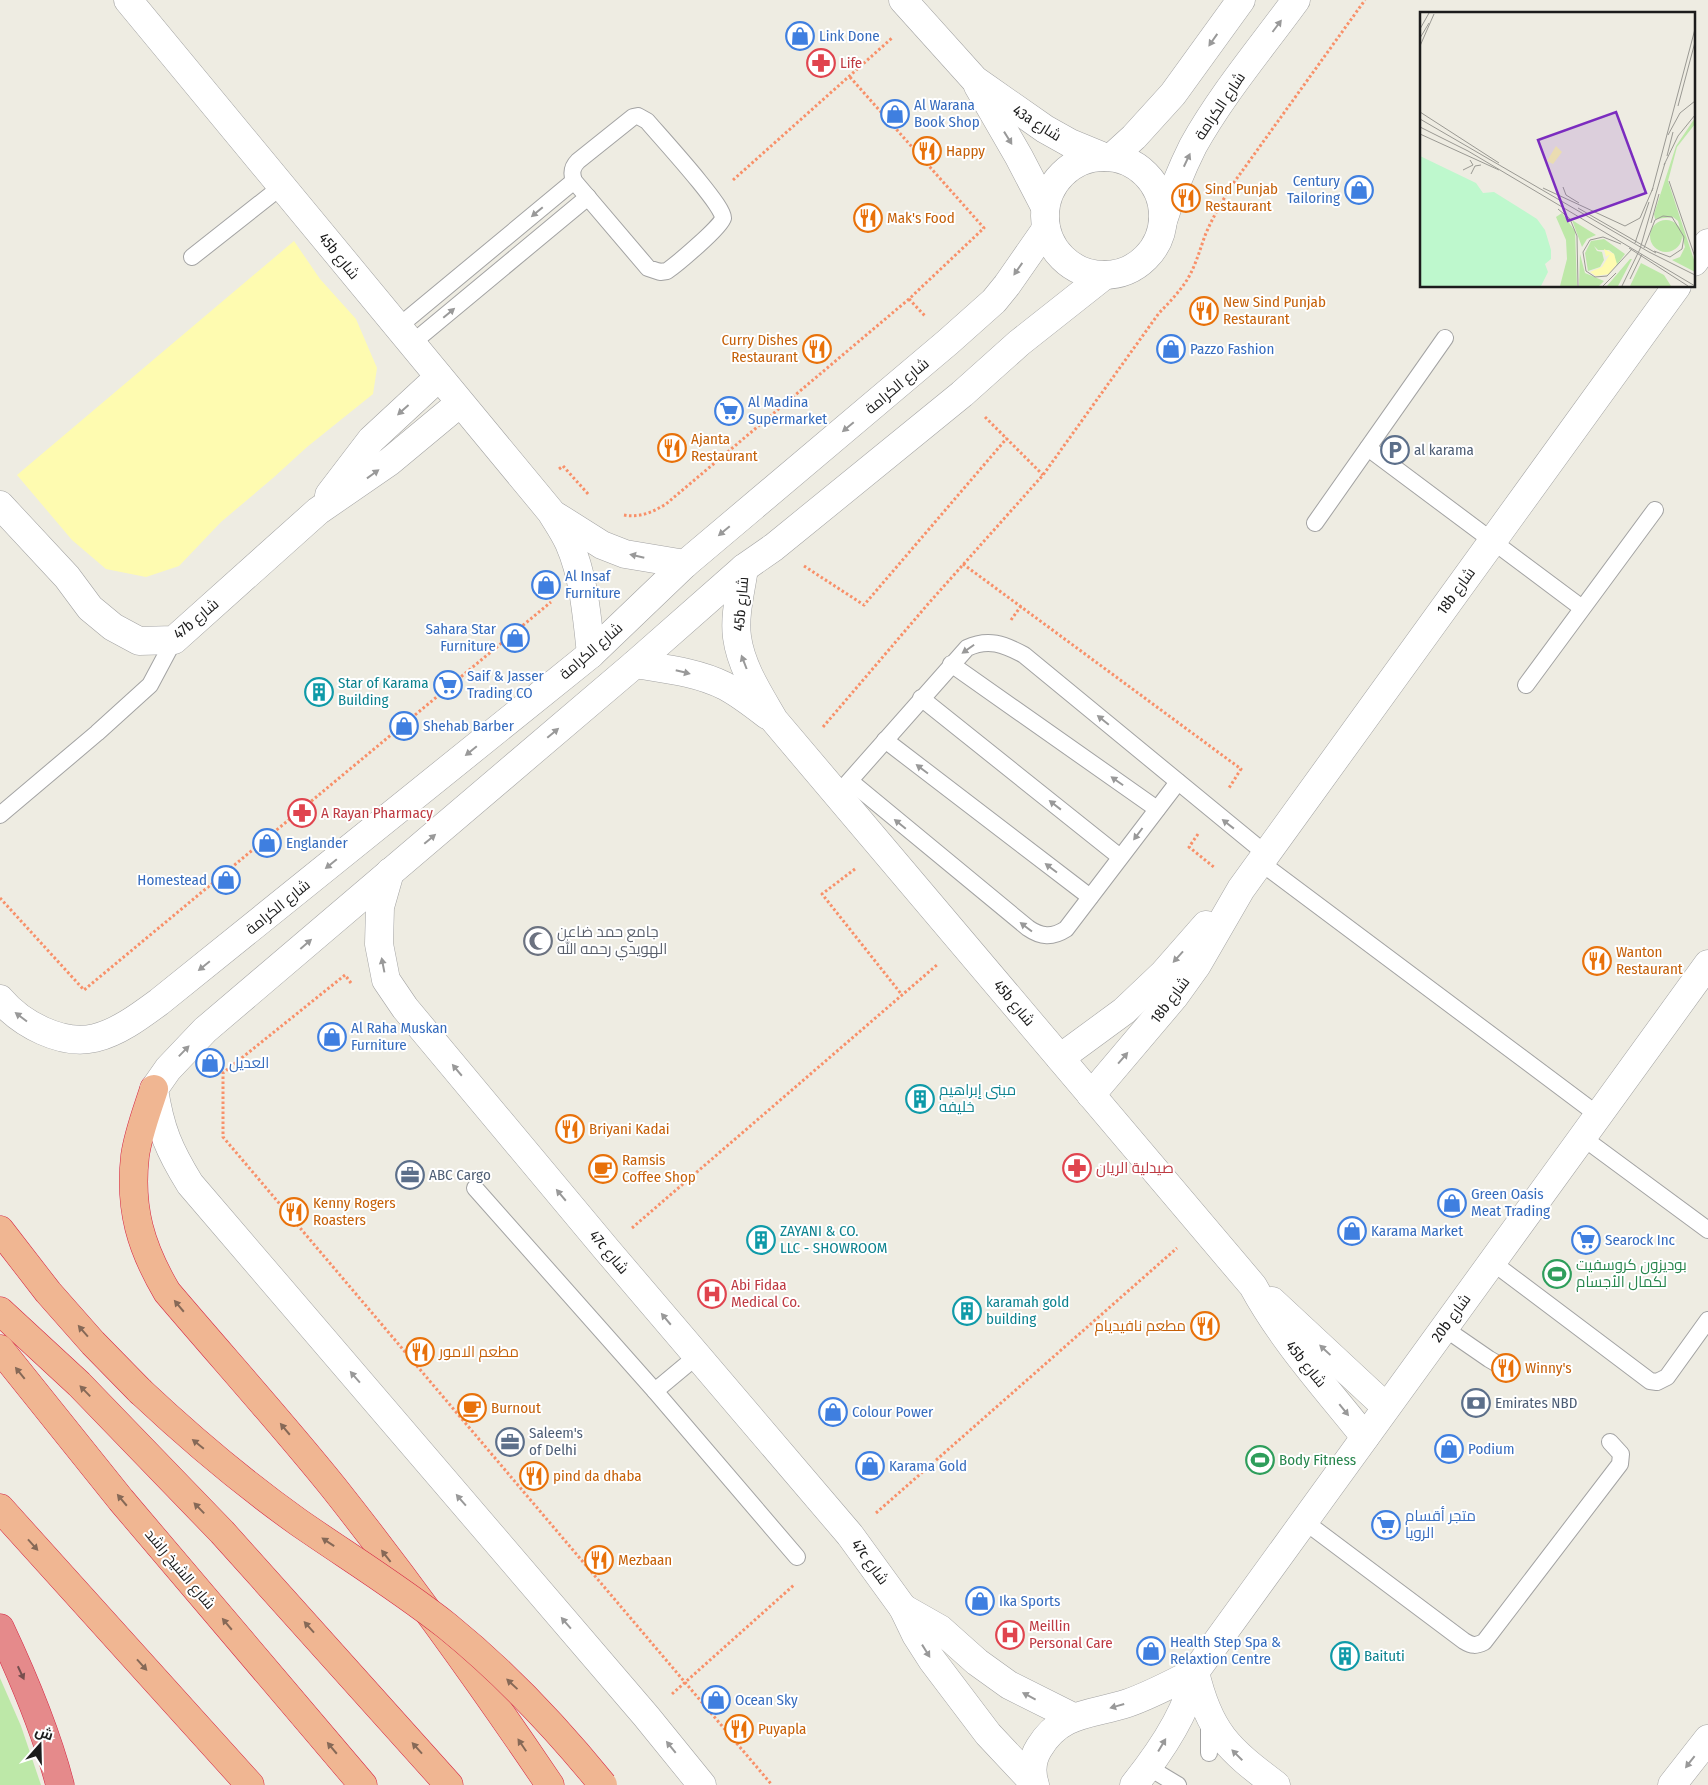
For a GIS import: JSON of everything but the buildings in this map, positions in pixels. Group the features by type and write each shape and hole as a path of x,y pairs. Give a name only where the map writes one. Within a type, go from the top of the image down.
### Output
{"highway":[{"path":"154,1089 135,1155 133,1184 142,1241 153,1267 167,1292 327,1481 412,1589 550,1785"},
{"path":"0,1230 48,1292 93,1343 140,1391 190,1437 242,1480 297,1521 404,1593 447,1626 526,1698 563,1737 603,1785"},
{"path":"0,1311 78,1384 222,1532 450,1785"},
{"name":"شارع الشيخ راشد","path":"0,1349 122,1500 363,1785"},
{"path":"0,1508 250,1785"},
{"path":"0,1628 29,1690 52,1753 60,1785"}],"street":[{"name":"45b شارع","path":"128,0 551,512 568,542 577,566 588,625 590,654"},
{"path":"1108,157 1134,137 1173,94 1241,0"},
{"name":"شارع الكرامة","path":"1163,222 1181,172 1206,125 1220,102 1296,0"},
{"name":"43a شارع","path":"910,8 975,80 1045,129 1070,143 1108,157"},
{"name":"43a شارع","path":"975,80 1019,157 1045,218"},
{"path":"1108,157 1129,163 1144,173 1156,187 1162,204 1163,222 1158,238 1150,253 1137,265 1122,272 1105,275 1085,272 1067,263 1053,248 1045,218 1052,187 1065,171 1083,160 1108,157"},
{"name":"شارع الكرامة","path":"0,999 24,1021 44,1032 69,1038 94,1038 117,1030 159,1002 590,654 685,564 948,342 994,301 1007,286 1045,218"},
{"path":"1696,259 1708,243"},
{"path":"702,1785 646,1716 190,1184 176,1162 165,1139 154,1089 168,1069 205,1030 635,664 744,568 774,547 962,394 1019,343 1105,275"},
{"name":"18b شارع","path":"1092,1095 1174,997 1197,965 1236,896 1676,288"},
{"name":"47b شارع","path":"318,511 343,475 371,440 438,377"},
{"name":"47b شارع","path":"0,505 67,577 90,608 113,627 139,641 174,640 318,511 389,462 460,403"},
{"name":"45b شارع","path":"551,512 580,533 602,545 625,554 685,564"},
{"name":"45b شارع","path":"744,568 738,610 737,635 742,660 774,720"},
{"name":"45b شارع","path":"635,664 678,670 725,686 774,720 844,788 882,847 1253,1286 1288,1342 1365,1437"},
{"name":"47c شارع","path":"390,872 380,907 379,944 386,980 405,1008 607,1250 850,1535 904,1608 916,1635 932,1660 988,1734 1035,1784"},
{"name":"18b شارع","path":"1060,1058 1103,1027 1137,999 1236,896"},
{"name":"20b شارع","path":"1195,1672 1708,964"},
{"name":"45b شارع","path":"1253,1286 1288,1314 1386,1407"},
{"name":"47c شارع","path":"904,1608 940,1629 977,1662 1009,1685 1073,1717"},
{"path":"1035,1784 1032,1769 1035,1754 1044,1738 1057,1726 1073,1717 1127,1703 1195,1672"},
{"path":"1195,1672 1200,1695 1209,1718 1224,1741 1243,1760 1276,1785"},
{"path":"1141,1776 1184,1706 1193,1684 1195,1672"},
{"path":"1672,1785 1708,1739"}],"lane":[{"path":"638,116 643,117 713,198 723,212 723,218 720,223 672,267 667,271 660,272 648,268 574,181 572,175 574,165 628,120 638,116"},
{"path":"405,336 574,181"},
{"path":"192,257 282,186"},
{"path":"405,336 588,197"},
{"path":"1315,523 1445,338"},
{"path":"1368,448 1582,608"},
{"path":"1526,685 1655,510"},
{"path":"0,816 150,685 174,640"},
{"path":"1178,782 1066,929 1057,935 1047,936 1037,934 888,814 844,788 921,698 967,648 976,644 994,642 1010,648 1024,655 1178,782 1263,858 1598,1115"},
{"path":"951,664 1157,809"},
{"path":"921,698 1120,857"},
{"path":"885,740 1090,897"},
{"path":"1582,1137 1708,1230"},
{"path":"475,1188 656,1391 797,1557"},
{"path":"1492,1262 1650,1381 1657,1382 1667,1378 1708,1320"},
{"path":"1444,1328 1501,1366"},
{"path":"656,1391 697,1356"},
{"path":"1304,1521 1464,1641 1470,1645 1478,1646 1484,1642 1620,1464 1621,1454 1610,1442"},
{"path":"1209,1718 1210,1753"},
{"path":"1141,1776 1178,1785"}],"path":[{"path":"821,729 1043,474 1159,313 1173,299 1187,279 1199,257 1210,225 1230,188 1365,0"},
{"path":"713,198 910,8"},
{"path":"774,547 864,605 1007,438"},
{"path":"882,847 822,894 902,995"},
{"path":"607,1250 963,943"},
{"path":"356,990 345,975 223,1073 223,1137 772,1785"},
{"path":"850,1535 1202,1226"},
{"path":"646,1716 686,1683 800,1580"}],"green space":[{"path":"0,1678 21,1726 41,1785 0,1785"}],"sand":[{"path":"294,241 320,279 356,319 377,368 373,394 307,447 221,522 179,566 146,577 106,569 72,540 17,475"}],"place":[{"name":"Link Done","path":"800,36"},
{"name":"Life","path":"821,63"},
{"name":"Al Warana Book Shop","path":"895,114"},
{"name":"Happy","path":"927,151"},
{"name":"Century Tailoring","path":"1359,190"},
{"name":"Sind Punjab Restaurant","path":"1186,198"},
{"name":"Mak's Food","path":"868,218"},
{"name":"New Sind Punjab Restaurant","path":"1204,311"},
{"name":"Curry Dishes Restaurant","path":"817,349"},
{"name":"Pazzo Fashion","path":"1171,349"},
{"name":"Al Madina Supermarket","path":"729,411"},
{"name":"Ajanta Restaurant","path":"672,448"},
{"name":"al karama","path":"1395,450"},
{"name":"Al Insaf Furniture","path":"546,585"},
{"name":"Sahara Star Furniture","path":"515,638"},
{"name":"Saif & Jasser Trading CO","path":"448,685"},
{"name":"Star of Karama Building","path":"319,692"},
{"name":"Shehab Barber","path":"404,726"},
{"name":"A Rayan Pharmacy","path":"302,813"},
{"name":"Englander","path":"267,843"},
{"name":"Homestead","path":"226,880"},
{"name":"جامع حمد ضاعن الهويدي رحمه الله","path":"538,941"},
{"name":"Wanton Restaurant","path":"1597,961"},
{"name":"Al Raha Muskan Furniture","path":"332,1037"},
{"name":"العديل","path":"210,1063"},
{"name":"مبنى إبراهيم خليفه","path":"920,1099"},
{"name":"Briyani Kadai","path":"570,1129"},
{"name":"صيدلية الريان","path":"1077,1168"},
{"name":"Ramsis Coffee Shop","path":"603,1169"},
{"name":"ABC Cargo","path":"410,1175"},
{"name":"Green Oasis Meat Trading","path":"1452,1203"},
{"name":"Kenny Rogers Roasters","path":"294,1212"},
{"name":"Karama Market","path":"1352,1231"},
{"name":"ZAYANI & CO. LLC - SHOWROOM","path":"761,1240"},
{"name":"Searock Inc","path":"1586,1240"},
{"name":"بوديزون كروسفيت لكمال الأجسام","path":"1557,1274"},
{"name":"Abi Fidaa Medical Co.","path":"712,1294"},
{"name":"karamah gold building","path":"967,1311"},
{"name":"مطعم نافيديام","path":"1205,1326"},
{"name":"مطعم الامور","path":"420,1352"},
{"name":"Winny's","path":"1506,1368"},
{"name":"Emirates NBD","path":"1476,1403"},
{"name":"Burnout","path":"472,1408"},
{"name":"Colour Power","path":"833,1412"},
{"name":"Saleem's of Delhi","path":"510,1442"},
{"name":"Podium","path":"1449,1449"},
{"name":"Body Fitness","path":"1260,1460"},
{"name":"Karama Gold","path":"870,1466"},
{"name":"pind da dhaba","path":"534,1476"},
{"name":"متجر أقسام الرويا","path":"1386,1525"},
{"name":"Mezbaan","path":"599,1560"},
{"name":"Ika Sports","path":"980,1601"},
{"name":"Meillin Personal Care","path":"1010,1635"},
{"name":"Health Step Spa & Relaxtion Centre","path":"1151,1651"},
{"name":"Baituti","path":"1345,1656"},
{"name":"Ocean Sky","path":"716,1700"},
{"name":"Puyapla","path":"739,1729"}]}
